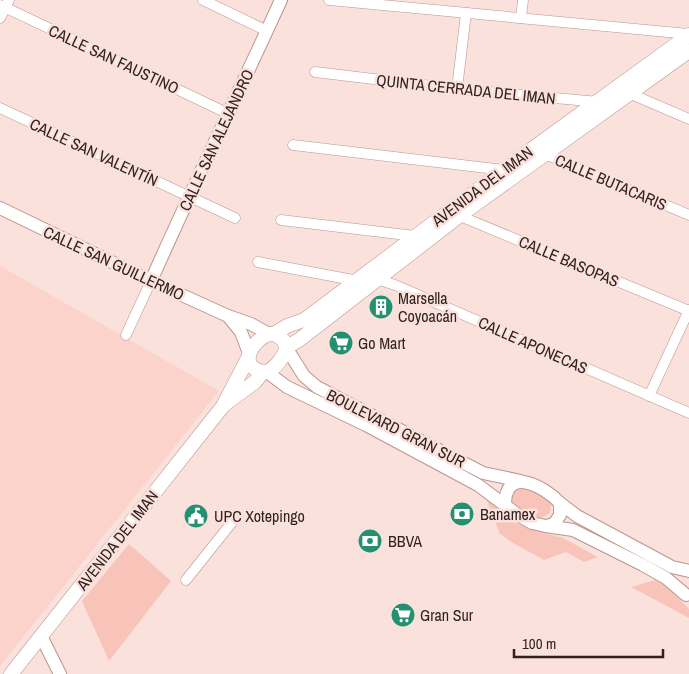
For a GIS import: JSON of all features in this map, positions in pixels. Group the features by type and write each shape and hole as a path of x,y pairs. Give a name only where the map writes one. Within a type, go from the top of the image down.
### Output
{"main road":[{"name":"AVENIDA DEL IMAN","path":"538,151 618,104 627,89 689,35"},
{"name":"AVENIDA DEL IMAN","path":"272,334 304,320 356,281 418,240 538,151 598,102 627,89 689,51"},
{"name":"AVENIDA DEL IMAN","path":"287,348 377,279 418,240"},
{"path":"272,334 281,338 287,348 281,360 265,372 257,370 252,366 248,356 257,341 272,334"},
{"name":"AVENIDA DEL IMAN","path":"11,674 223,406 248,356"},
{"name":"AVENIDA DEL IMAN","path":"223,406 265,372"}],"street":[{"path":"203,0 267,31"},
{"name":"CALLE SAN ALEJANDRO","path":"151,281 188,196 229,114 281,0"},
{"path":"329,0 689,35"},
{"path":"521,18 523,0"},
{"path":"0,18 5,4"},
{"name":"CALLE SAN FAUSTINO","path":"5,4 229,114"},
{"path":"457,89 466,13"},
{"name":"QUINTA CERRADA DEL IMAN","path":"315,72 457,89 618,104"},
{"path":"627,89 689,119"},
{"name":"CALLE SAN VALENTÍN","path":"0,108 235,218"},
{"path":"293,145 508,174"},
{"name":"CALLE BUTACARIS","path":"538,151 689,214"},
{"name":"CALLE SAN GUILLERMO","path":"0,208 151,281 272,334"},
{"name":"CALLE BASOPAS","path":"454,214 689,311"},
{"path":"281,220 381,232 418,240"},
{"path":"258,262 356,281 377,279"},
{"name":"CALLE APONECAS","path":"377,279 689,413"},
{"path":"126,335 151,281"},
{"path":"649,396 689,311"},
{"path":"228,316 240,332 248,356"},
{"name":"BOULEVARD GRAN SUR","path":"287,348 304,376 317,387 483,473 521,481"},
{"name":"BOULEVARD GRAN SUR","path":"265,372 286,387 374,429 478,485 506,505"},
{"path":"687,597 671,581 644,565 573,530 532,523 518,516 506,505 505,496 508,489 513,484 521,481 542,488 577,516 672,567 689,571"},
{"path":"546,526 557,520 560,516 560,503"},
{"path":"186,580 234,521"},
{"path":"687,597 686,587 689,579"},
{"path":"41,636 60,674"}],"shaded area":[{"path":"0,266 219,391 0,666"},
{"path":"522,488 536,492 552,501 550,513 539,519 524,513 511,503 513,492"},
{"path":"485,496 513,522 563,538 598,557 584,562 566,552 544,560 500,534"},
{"path":"129,544 171,581 109,661 82,601"},
{"path":"655,580 666,585 689,609 689,618 631,587"}],"place":[{"name":"Marsella Coyoacán","path":"381,307"},
{"name":"Go Mart","path":"341,343"},
{"name":"Banamex","path":"462,514"},
{"name":"UPC Xotepingo","path":"196,516"},
{"name":"BBVA","path":"370,541"},
{"name":"Gran Sur","path":"403,615"}]}
